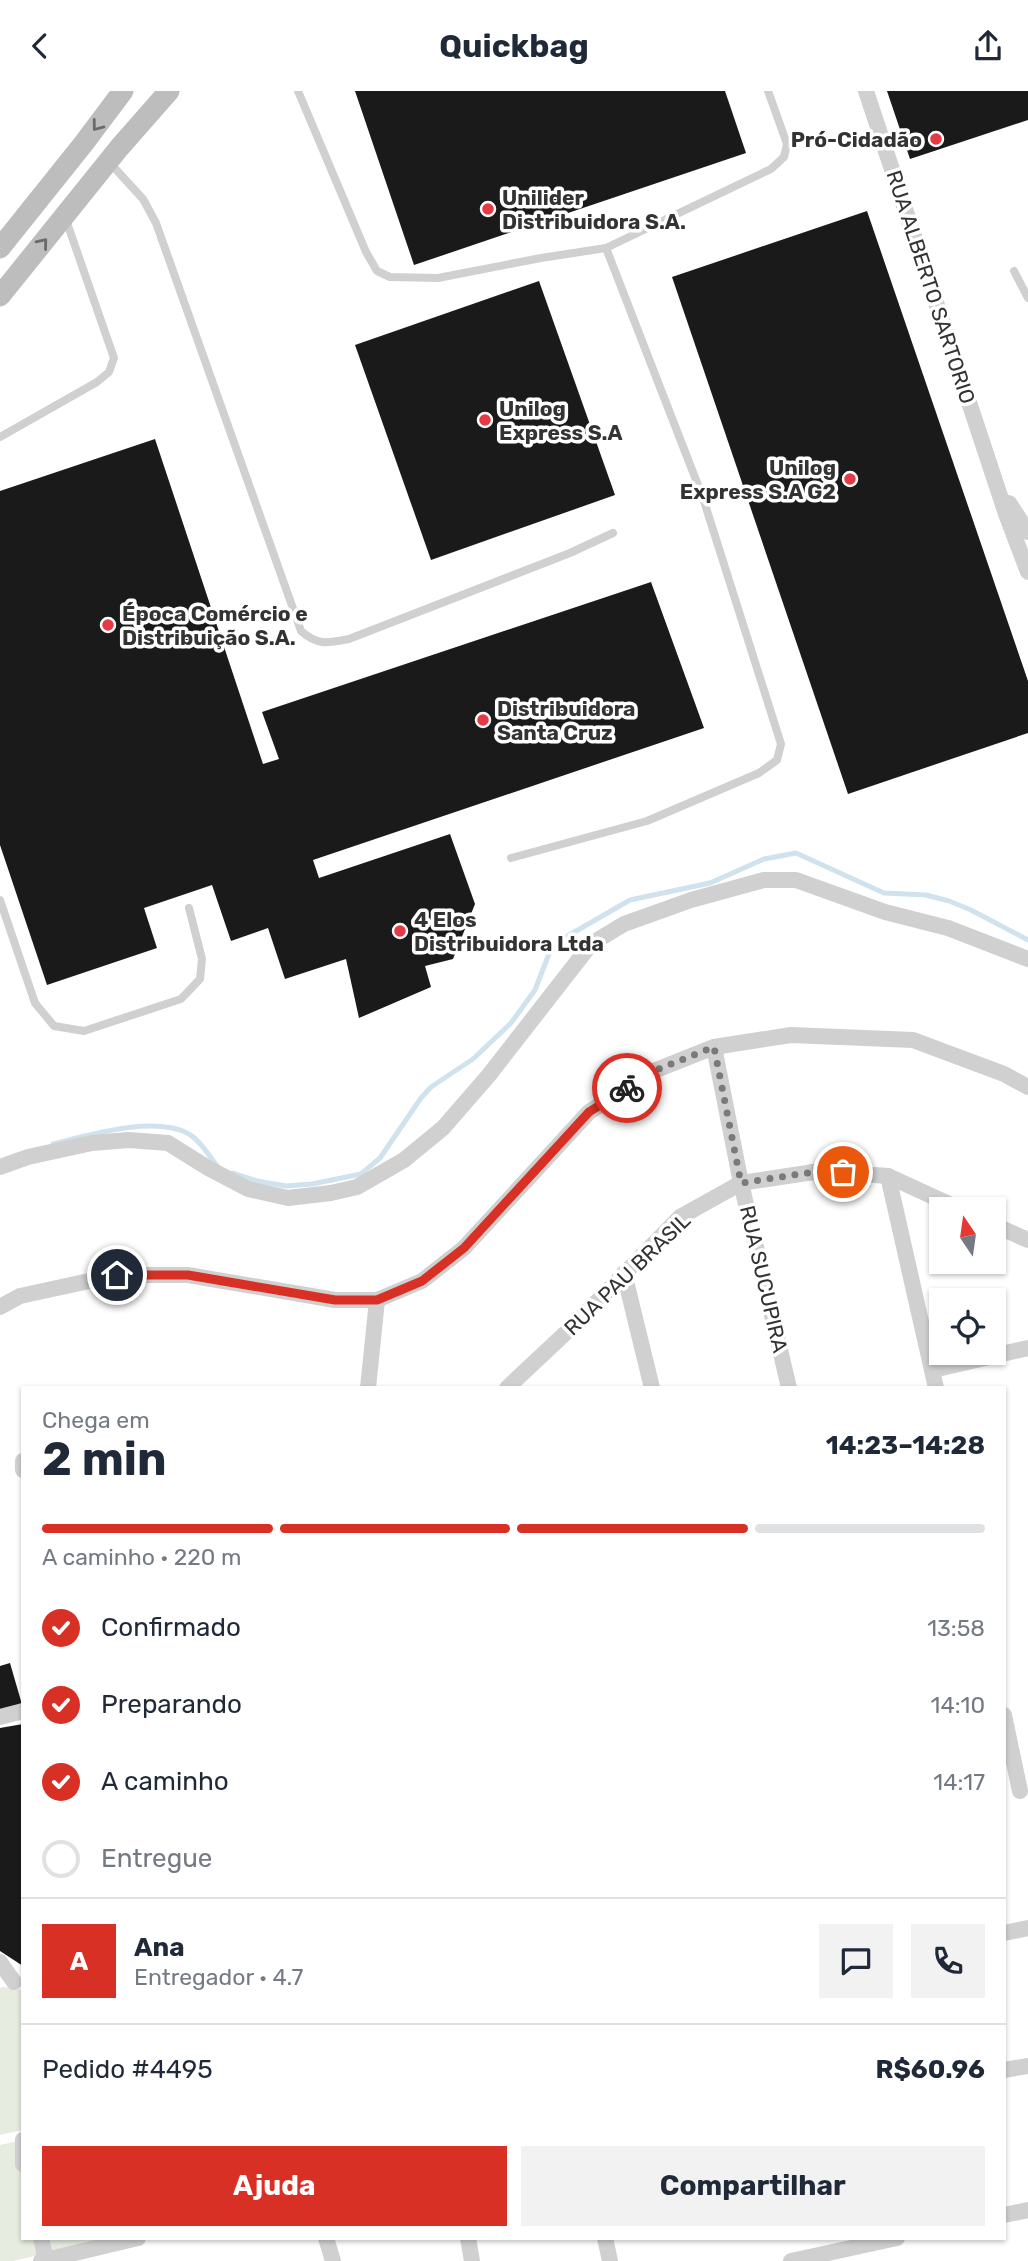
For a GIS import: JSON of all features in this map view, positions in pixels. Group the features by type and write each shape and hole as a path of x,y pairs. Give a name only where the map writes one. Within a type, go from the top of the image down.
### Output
{"main road":[{"path":"0,248 123,91"},
{"path":"0,296 108,161 169,91"}],"street":[{"name":"RUA ALBERTO SARTORIO","path":"866,91 996,484 1028,572"},
{"name":"RUA ALBERTO SARTORIO","path":"996,484 1028,532"},
{"path":"0,1167 28,1157 92,1143 129,1140 168,1143 248,1189 288,1198 357,1187 404,1160 443,1128 489,1075 591,944 624,924 691,900 765,880 796,880 885,912 948,927 1028,959"},
{"path":"0,1307 20,1296 117,1275 188,1275 335,1300 377,1300 422,1281 464,1248 589,1112 651,1072 714,1047 791,1035 913,1040 1004,1074 1028,1087"},
{"name":"RUA SUCUPIRA","path":"714,1047 741,1183 789,1386"},
{"name":"RUA PAU BRASIL","path":"509,1386 572,1327 680,1217 741,1183 820,1171 888,1176 934,1197"},
{"path":"888,1176 936,1386"},
{"path":"1006,1230 1028,1240"},
{"path":"624,1273 652,1386"},
{"path":"368,1386 377,1300"},
{"path":"933,1370 1028,1348"},
{"path":"0,1717 21,1712"},
{"path":"1006,1726 1018,1792"},
{"path":"1006,1933 1028,1928"},
{"path":"0,1962 12,1983"},
{"path":"1006,2070 1028,2066"},
{"path":"1006,2215 1028,2210"},
{"path":"41,2240 43,2260 129,2240"},
{"path":"327,2240 333,2261"},
{"path":"468,2240 472,2261"},
{"path":"606,2240 610,2261"},
{"path":"791,2261 888,2240"}],"lane":[{"path":"298,91 366,252 377,271 390,277 438,278 606,248 771,169 784,157 787,144 768,91"},
{"path":"108,161 143,199 156,223 301,631 309,638 323,643 349,639 570,553 613,533"},
{"path":"0,437 97,382 109,372 114,358 64,216"},
{"path":"511,858 659,816 759,773 777,760 781,744 703,498 606,248"},
{"path":"1014,271 1028,298"},
{"path":"0,900 35,1003 54,1026 84,1031 181,999 200,979 202,959 189,908"}],"shaded area":[{"path":"0,1988 21,1990 21,2130 0,2135"},
{"path":"21,2140 21,2240 103,2240 13,2261 0,2261 0,2145"}],"building":[{"name":"Unilider Distribuidora S.A.","path":"355,91 725,91 746,153 414,265"},
{"name":"Pró-Cidadão","path":"887,91 1028,91 1028,120 910,159"},
{"name":"Unilog Express S.A G2","path":"867,211 1028,681 1028,733 848,794 672,277"},
{"name":"Unilog Express S.A","path":"539,281 615,495 431,560 355,345"},
{"path":"155,439 263,764 279,759 262,712 651,582 704,728 313,860 319,878 450,834 475,904 453,959 425,966 431,987 359,1018 346,959 285,979 268,928 231,941 212,885 144,908 157,948 47,985 0,845 0,491"},
{"path":"10,1663 21,1708 0,1713 0,1666"},
{"path":"21,1724 21,1965 0,1951 0,1728"}],"waterway":[{"path":"233,1173 286,1186 312,1184 361,1174 380,1158 431,1087 473,1059 511,1023 535,990 549,954 564,938 630,900 710,883 764,859 796,853 884,893 926,895 949,901 1028,940"},
{"path":"53,1144 122,1129 158,1126 189,1134 218,1167"}],"way so far":[{"path":"627,1088 651,1072 714,1047 741,1183 820,1171 843,1172"}],"place":[{"name":"Pró-Cidadão","path":"936,139"},
{"name":"Unilider Distribuidora S.A.","path":"488,209"},
{"name":"Unilog Express S.A","path":"485,420"},
{"name":"Unilog Express S.A G2","path":"850,479"},
{"name":"Época Comércio e Distribuição S.A.","path":"108,625"},
{"name":"Distribuidora Santa Cruz","path":"483,720"},
{"name":"4 Elos Distribuidora Ltda","path":"400,931"}],"route":[{"path":"117,1275 188,1275 335,1300 377,1300 422,1281 464,1248 589,1112 627,1088"}]}
